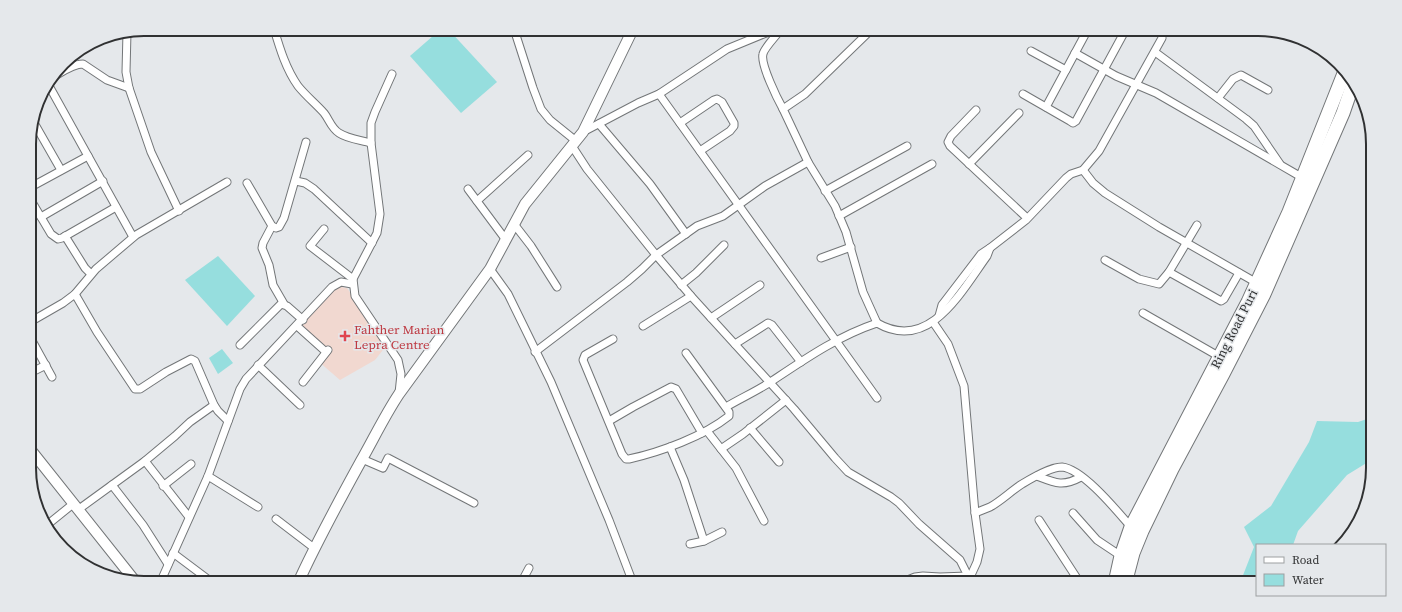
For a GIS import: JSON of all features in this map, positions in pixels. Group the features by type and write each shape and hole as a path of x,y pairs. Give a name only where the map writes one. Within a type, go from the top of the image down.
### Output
{"highway":[{"name":"Ring Road Puri","path":"1117,576 1121,556 1131,527 1257,284 1303,178 1343,77"},
{"name":"Ring Road Puri","path":"1127,576 1133,553 1142,531 1172,469 1264,294 1340,120 1351,89"}],"street":[{"path":"276,36 288,69 298,85 326,116 338,133 371,143"},
{"path":"516,36 541,109 550,120 574,143 587,169 656,255 691,296 786,400 834,458 848,472 899,503 919,524 956,556 964,566 968,576"},
{"path":"301,576 314,548 385,415 490,269 525,204 583,132 630,36"},
{"path":"583,132 638,103 659,94 727,49 759,36"},
{"path":"776,36 764,51 762,58 777,98 808,162 839,216 851,247 863,292 877,323 886,328 897,330 910,330 936,319 942,305 981,254 1027,218 1066,178 1071,174 1083,170 1099,152 1162,38"},
{"path":"783,110 805,94 865,36"},
{"path":"1046,107 1084,36"},
{"path":"1023,94 1073,123 1076,121 1122,36"},
{"path":"127,38 126,72 129,88 151,152 179,211"},
{"path":"1031,51 1066,70"},
{"path":"1155,52 1254,126 1280,165"},
{"path":"1075,53 1125,80 1156,93 1303,178"},
{"path":"65,71 79,64 83,64 107,80 129,88"},
{"path":"352,282 377,233 380,214 371,143 371,132 373,118 392,74"},
{"path":"1218,98 1232,79 1241,75 1268,90"},
{"path":"51,89 103,181 133,238"},
{"path":"659,94 877,398"},
{"path":"680,123 714,100 717,99 722,102 734,123 734,126 730,131 700,151"},
{"path":"976,110 951,136 948,142 950,146 1027,218"},
{"path":"969,164 1019,113"},
{"path":"599,124 650,184 686,234"},
{"path":"37,129 61,170"},
{"path":"247,183 272,226 276,228 279,227 282,223 296,181 306,142"},
{"path":"826,191 907,146"},
{"path":"478,202 528,155"},
{"path":"36,184 88,156"},
{"path":"535,352 627,282 656,255 697,226 723,216 765,186 808,162"},
{"path":"839,216 932,164"},
{"path":"1083,170 1093,183 1105,193 1257,284"},
{"path":"41,217 103,181"},
{"path":"296,181 305,183 314,189 372,243"},
{"path":"36,319 63,303 75,294 96,269 148,227 179,211 227,182"},
{"path":"468,189 506,240"},
{"path":"36,209 54,237 58,239 116,207"},
{"path":"514,224 531,246 557,287"},
{"path":"1105,260 1139,279 1159,284 1169,272 1197,225"},
{"path":"272,226 262,243 262,248 269,265 273,285 284,304 303,320"},
{"path":"324,229 310,246 352,282 356,296 398,360 401,374 399,394"},
{"path":"65,236 85,268 91,274"},
{"path":"681,284 696,273 724,245"},
{"path":"821,258 851,247"},
{"path":"490,269 508,294 535,352 551,382 609,520 630,576"},
{"path":"1169,272 1221,301 1224,299 1239,273"},
{"path":"163,576 208,476 240,389 246,379 303,320 332,287 341,282 352,282"},
{"path":"711,318 760,285"},
{"path":"75,294 97,332 135,389 140,389 191,359 195,361 214,405 228,421"},
{"path":"643,326 691,296"},
{"path":"240,344 278,305 284,304"},
{"path":"1143,313 1220,357"},
{"path":"936,319 948,344 964,386 975,513 980,549 971,576"},
{"path":"735,344 768,323 772,325 801,362"},
{"path":"726,407 770,382 836,340 856,330 877,323"},
{"path":"297,326 327,351 303,382"},
{"path":"613,339 585,355 583,360 622,454 629,459 651,454 670,447 705,432 730,416 726,407 686,353"},
{"path":"36,347 52,377"},
{"path":"36,370 46,365"},
{"path":"258,365 300,406"},
{"path":"609,421 671,387 676,389 705,432 721,449 739,473 764,521"},
{"path":"721,449 786,400"},
{"path":"50,523 112,485 145,461 190,422 214,405"},
{"path":"750,428 780,462"},
{"path":"670,447 684,480 704,541"},
{"path":"36,456 130,575"},
{"path":"362,459 383,468 388,458 474,503"},
{"path":"145,461 163,486 189,517"},
{"path":"163,486 190,464"},
{"path":"975,513 990,507 1023,483 1045,472 1061,467 1071,470 1105,496 1131,527"},
{"path":"208,476 258,507"},
{"path":"1037,476 1055,484 1072,482 1081,477"},
{"path":"112,485 143,525 168,564"},
{"path":"1073,513 1098,540 1121,556"},
{"path":"276,519 314,548"},
{"path":"1039,520 1075,576"},
{"path":"690,544 704,541 722,532"},
{"path":"173,553 204,576"},
{"path":"525,576 529,568"}],"shaded area":[{"name":"Fahther Marian Lepra Centre","path":"336,286 347,288 386,346 375,360 340,380 318,361 326,350 299,326"}],"water":[{"path":"433,36 454,36 497,82 461,113 410,56"},
{"path":"218,256 255,296 227,326 185,280"},
{"path":"222,349 233,363 218,374 209,358"},
{"path":"1366,419 1366,463 1347,475 1298,531 1293,544 1256,544 1256,576 1243,576 1254,547 1244,527 1271,506 1309,442 1317,421 1358,422"}],"place":[{"name":"Fahther Marian Lepra Centre","path":"345,336"}]}
